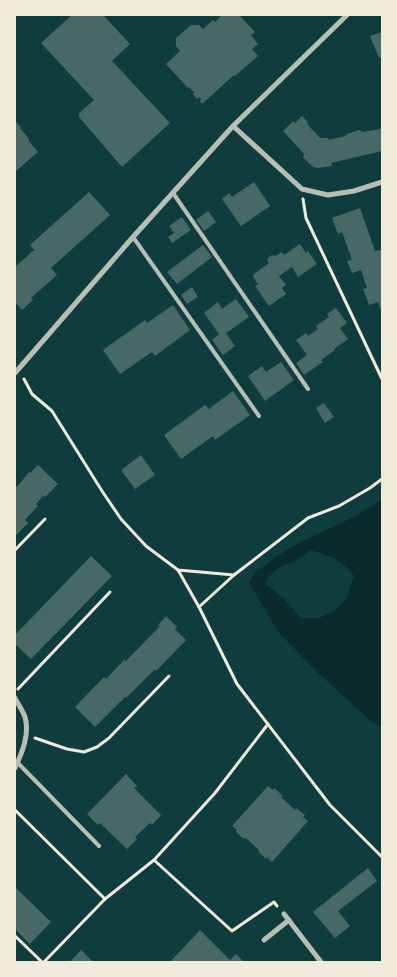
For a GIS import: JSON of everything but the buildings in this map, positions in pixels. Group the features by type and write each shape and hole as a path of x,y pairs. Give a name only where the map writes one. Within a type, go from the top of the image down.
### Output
{"street":[{"path":"16,372 133,237 233,126 346,15"},
{"path":"233,126 302,188 328,195 354,191 382,182"},
{"path":"15,698 25,717 26,735 22,754 16,766"},
{"path":"284,914 321,962"},
{"path":"264,940 289,920"}],"lane":[{"path":"173,193 308,389"},
{"path":"133,237 259,416"},
{"path":"16,766 99,846"}],"path":[{"path":"302,188 306,218 382,379"},
{"path":"16,372 32,394 52,411 121,519 146,546 178,570 199,607 214,641 237,684 330,805 382,857"},
{"path":"199,607 234,575 308,518 339,506 382,479"},
{"path":"15,550 45,518"},
{"path":"178,570 234,575"},
{"path":"15,692 110,592"},
{"path":"26,735 66,749 84,752 97,747 109,738 169,676"},
{"path":"15,936 43,962 105,899 154,860 215,793 268,724"},
{"path":"15,810 105,899"},
{"path":"154,860 232,931 274,902 284,914"}],"water":[{"path":"382,499 382,727 371,721 318,673 279,633 249,583 256,572 280,554 356,516","holes":["310,550 340,562 354,576 347,598 333,612 319,618 301,618 285,600 265,583 280,568"]}]}
